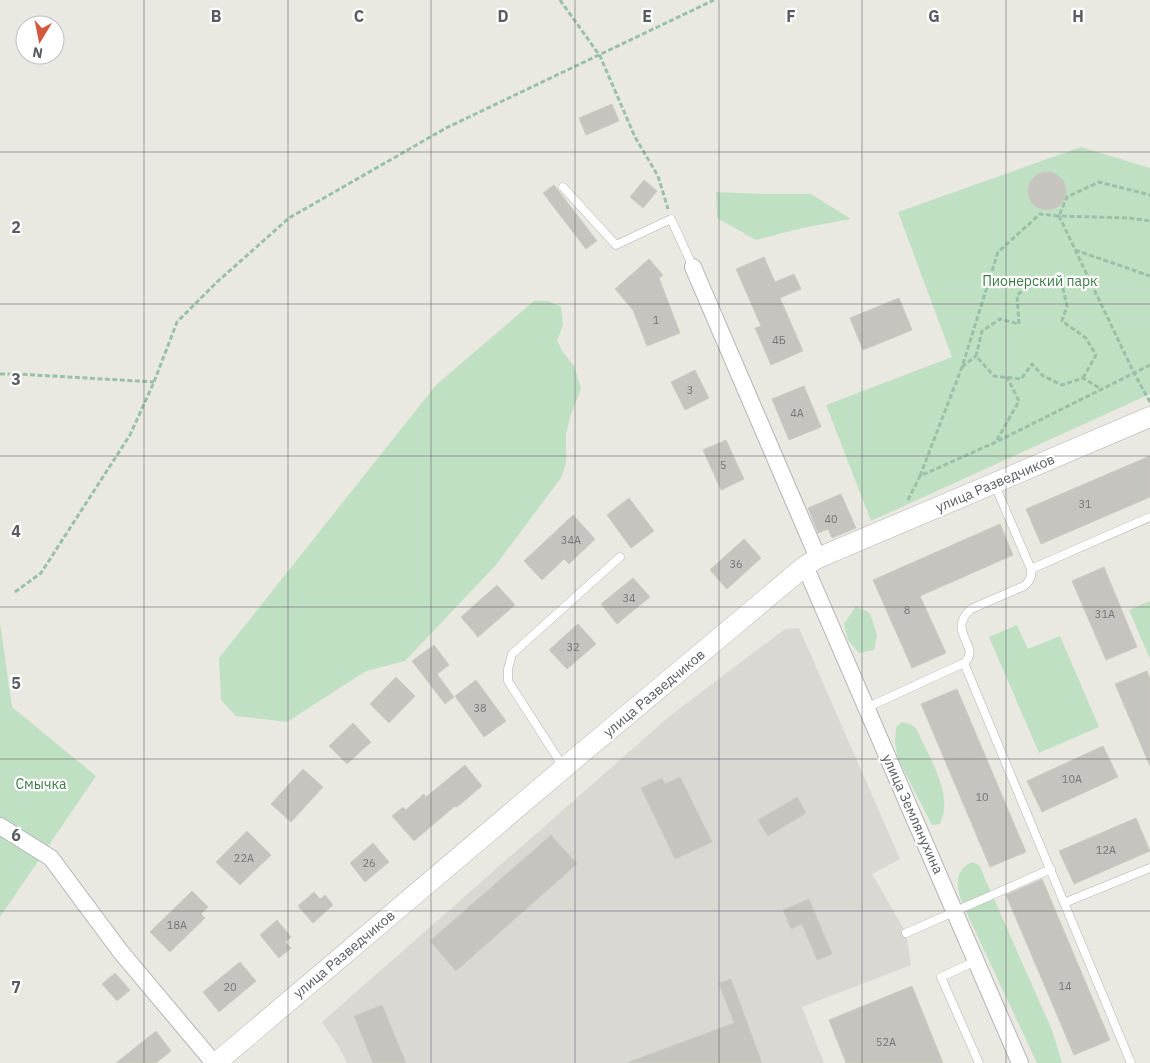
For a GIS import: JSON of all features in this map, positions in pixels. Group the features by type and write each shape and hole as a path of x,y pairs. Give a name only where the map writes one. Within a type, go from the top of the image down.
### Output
{"street":[{"name":"улица Землянухина","path":"693,267 812,562 866,708 956,911 1020,1063"},
{"name":"улица Разведчиков","path":"215,1063 564,768 812,562 1149,416"},
{"path":"0,826 51,858 120,951 215,1063"}],"lane":[{"path":"563,187 616,245 671,219 693,267"},
{"path":"866,708 968,660 970,650 961,630 966,614 971,609 1029,583 1031,568 994,483"},
{"path":"1031,568 1150,517"},
{"path":"564,768 508,681 508,669 512,654 620,557"},
{"path":"964,663 1131,1063"},
{"path":"1064,903 1150,868"},
{"path":"906,933 1051,869"},
{"path":"976,961 941,976 979,1063"}],"path":[{"path":"560,0 600,56 635,137 658,176 671,219"},
{"path":"15,592 41,573 130,435 154,382 177,322 217,282 289,218 446,128 714,0"},
{"path":"1059,216 1068,197 1099,182 1150,195"},
{"path":"908,501 920,476 962,367 998,252 1040,214 1130,218 1150,221"},
{"path":"1059,216 1134,373 1149,416"},
{"path":"1075,250 1150,276"},
{"path":"962,367 976,356 982,331 1000,318 1018,324 1017,295 1037,280 1062,285 1067,306 1062,321 1086,338 1096,354 1083,378 1062,384 1042,376 1032,364 1021,379 994,376 976,356"},
{"path":"920,476 996,442 1150,365"},
{"path":"0,374 154,382"},
{"path":"996,442 1019,401 1007,377"},
{"path":"1083,378 1101,389"}],"shaded area":[{"path":"799,628 900,859 872,874 906,933 911,965 802,1007 824,1063 347,1063 322,1022 671,715 785,629"}],"green space":[{"name":"Пионерский парк","path":"1081,147 1150,168 1150,394 871,521 826,405 952,357 898,212"},
{"path":"716,192 811,194 851,219 802,228 756,240 717,218"},
{"path":"534,301 548,301 561,307 563,325 557,341 574,366 581,389 571,414 566,434 566,463 561,478 496,565 405,661 366,671 287,722 236,716 221,700 219,658 436,385"},
{"path":"1150,601 1150,659 1129,610"},
{"path":"856,606 870,613 877,635 874,650 859,653 848,640 844,624"},
{"name":"Смычка","path":"0,623 12,707 96,776 0,917"},
{"path":"1017,625 1028,649 1060,636 1099,727 1039,753 989,637"},
{"path":"902,722 916,728 939,779 944,800 944,811 940,824 932,825 898,759 895,743 896,727"},
{"path":"972,862 979,865 1052,1030 1062,1063 1037,1063 962,903 958,885 959,874 966,865"}],"building":[{"path":"612,104 619,121 586,135 579,118"},
{"path":"1047,172 1060,178 1066,191 1060,204 1047,210 1034,204 1028,191 1034,178"},
{"path":"644,180 657,191 643,208 630,197"},
{"path":"554,185 597,241 586,249 543,193"},
{"path":"764,257 775,282 794,274 801,289 780,298 803,351 771,365 755,328 761,326 736,269"},
{"path":"649,259 663,275 659,278 680,333 647,346 633,310 615,289"},
{"path":"899,298 912,330 863,350 850,318"},
{"path":"695,370 709,398 685,410 671,382"},
{"path":"804,386 821,427 789,440 772,399"},
{"path":"726,440 744,479 721,490 703,450"},
{"path":"1150,456 1150,497 1041,544 1026,509"},
{"path":"841,494 856,528 832,538 828,529 818,533 808,508"},
{"path":"629,498 654,531 631,548 607,515"},
{"path":"573,515 595,539 569,564 564,559 542,580 524,561"},
{"path":"1000,524 1013,555 920,596 946,653 912,668 873,580"},
{"path":"744,539 761,558 727,589 710,570"},
{"path":"1104,567 1137,647 1106,660 1072,581"},
{"path":"633,578 650,597 617,624 601,604"},
{"path":"497,585 515,605 478,637 461,617"},
{"path":"578,624 596,644 567,669 549,650"},
{"path":"434,645 449,665 437,674 454,697 445,704 412,661"},
{"path":"1147,671 1150,679 1150,766 1115,684"},
{"path":"396,677 415,696 389,723 370,704"},
{"path":"476,680 506,721 484,737 455,696"},
{"path":"957,689 1026,852 990,867 921,704"},
{"path":"353,723 371,742 347,764 329,746"},
{"path":"1103,746 1118,777 1042,812 1027,781"},
{"path":"465,765 482,786 414,841 392,816 403,807 406,810 424,794 426,797"},
{"path":"303,769 323,787 291,822 271,804"},
{"path":"680,777 712,842 675,859 641,788 662,778 665,784"},
{"path":"797,797 806,813 768,836 758,820"},
{"path":"1136,818 1150,851 1074,884 1059,851"},
{"path":"247,831 271,855 240,885 216,862"},
{"path":"551,835 577,864 456,971 430,941"},
{"path":"373,843 389,862 365,882 350,863"},
{"path":"1042,879 1110,1040 1074,1055 1006,895"},
{"path":"192,891 208,907 201,914 205,918 170,952 150,932"},
{"path":"314,892 320,899 325,895 333,905 313,923 298,906"},
{"path":"809,899 832,954 817,960 802,924 791,929 783,910"},
{"path":"277,920 291,937 285,942 291,948 279,958 260,935"},
{"path":"240,962 256,981 219,1012 203,992"},
{"path":"115,973 130,990 117,1001 102,984"},
{"path":"731,979 762,1063 629,1063 734,1023 719,983"},
{"path":"912,986 943,1063 846,1063 829,1020"},
{"path":"382,1005 406,1063 373,1063 354,1016"},
{"path":"156,1031 171,1051 156,1063 116,1063"}]}
